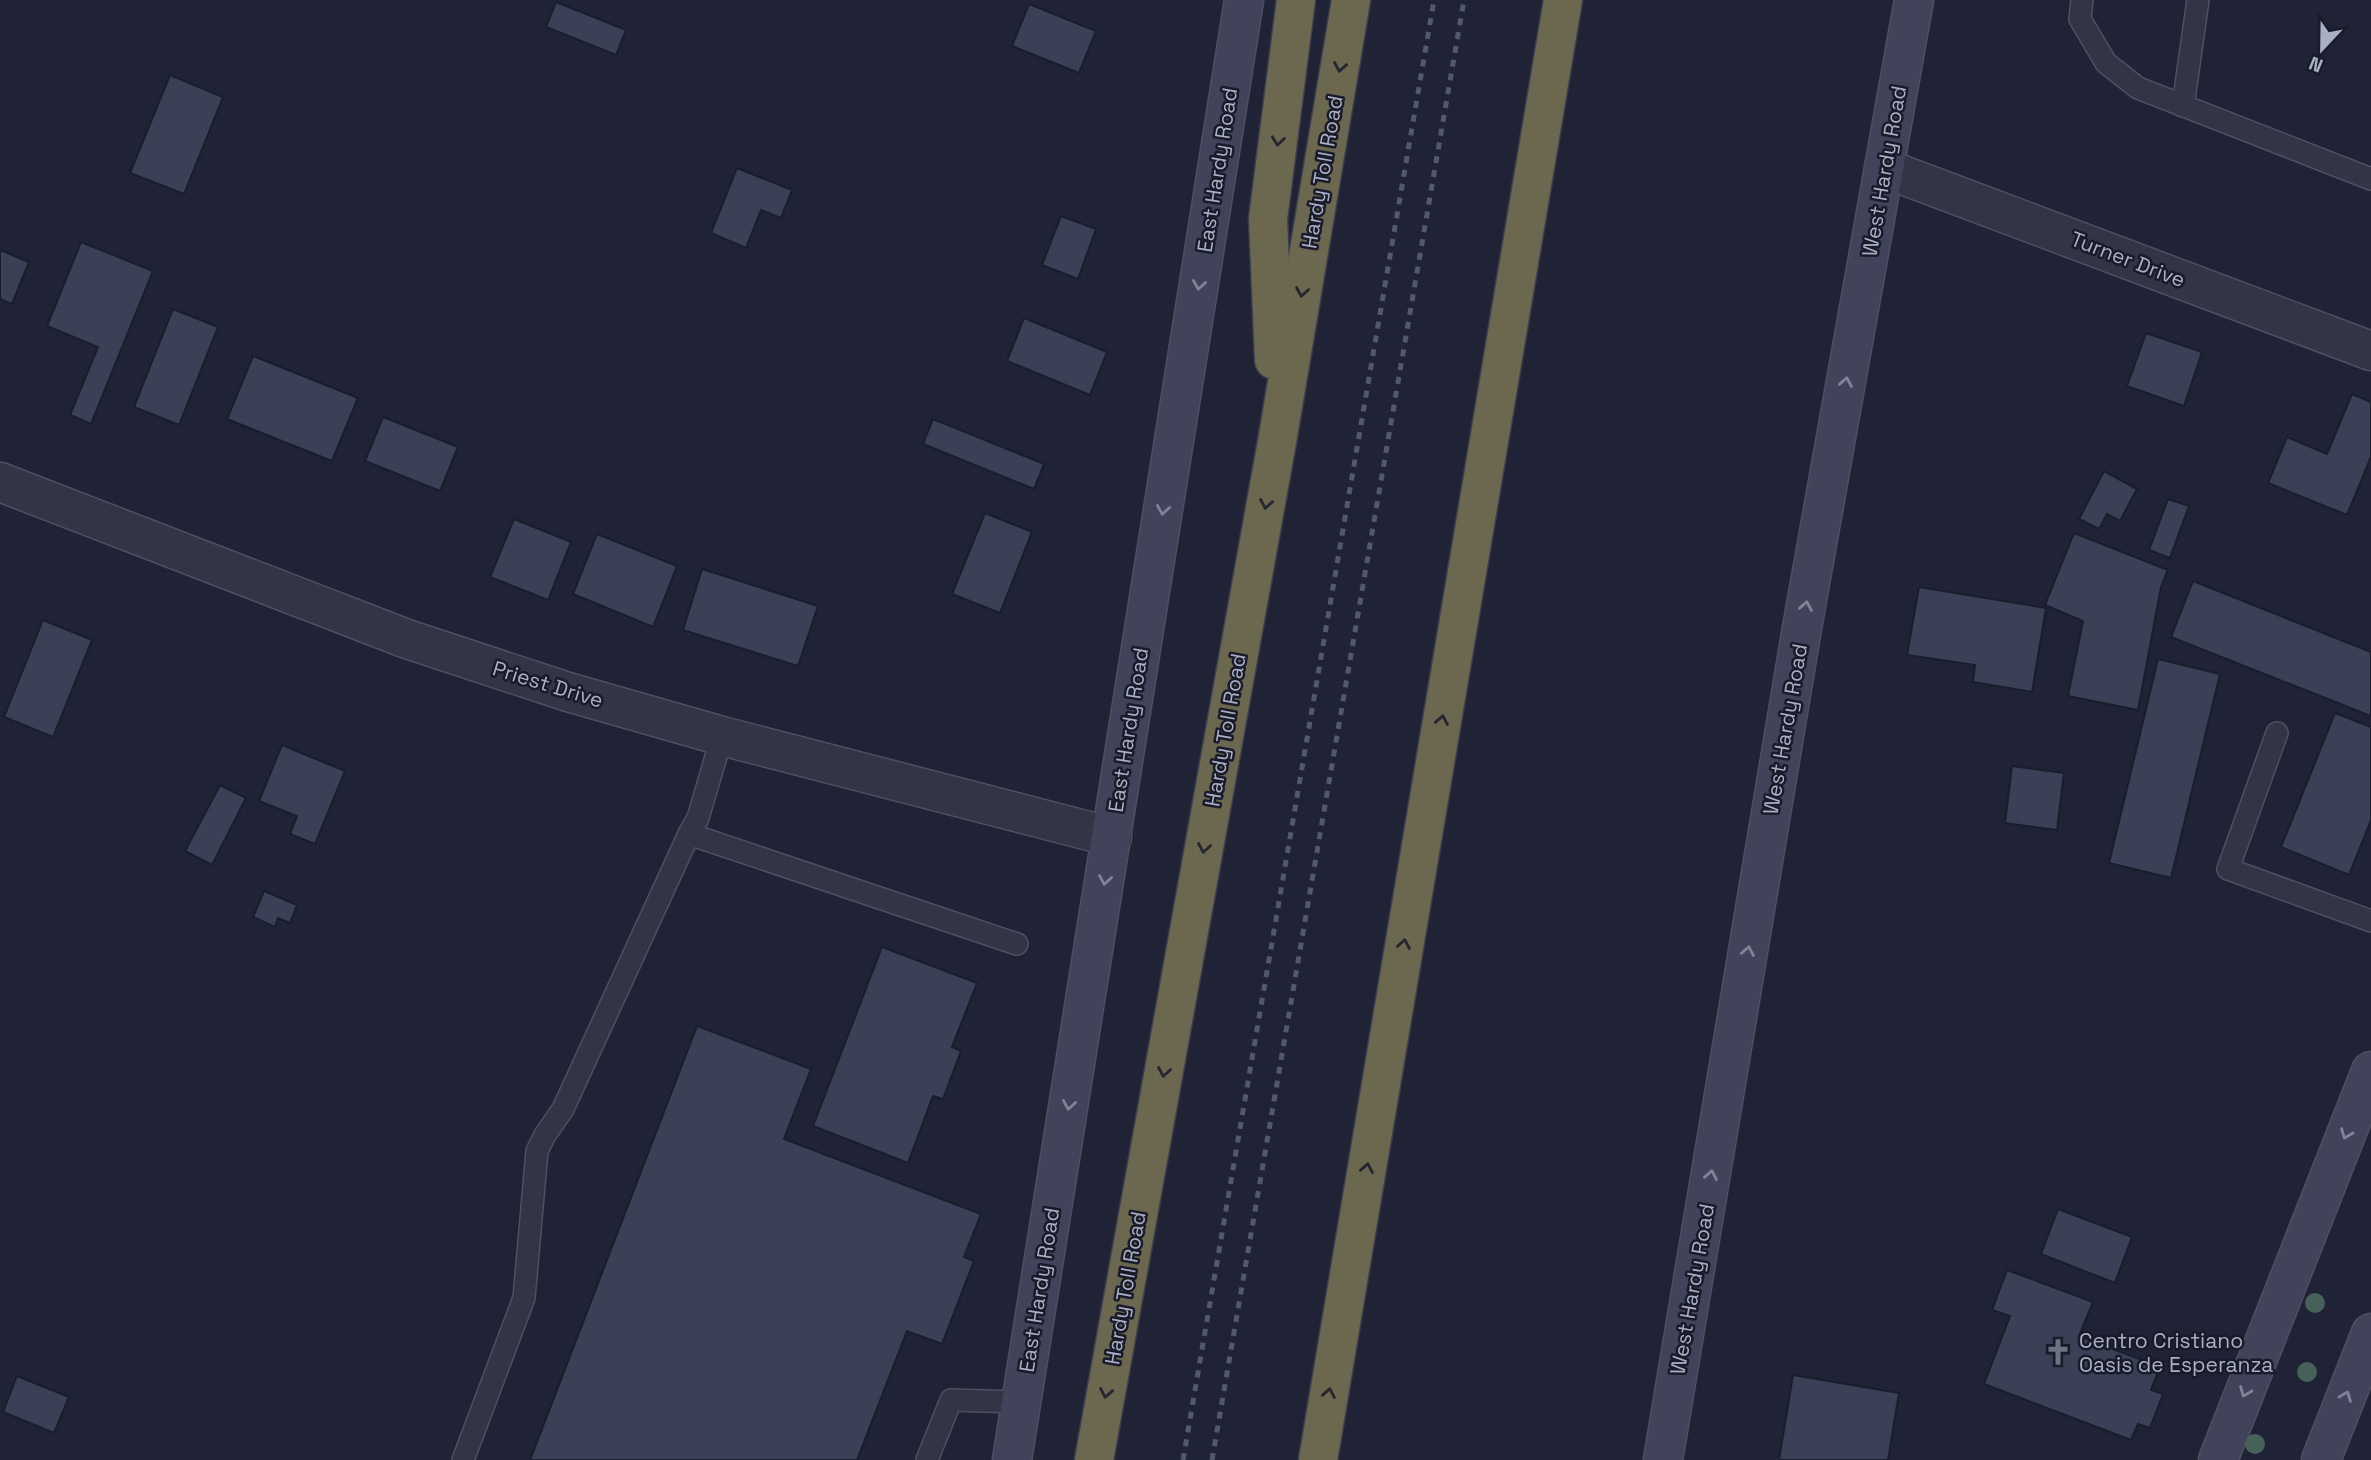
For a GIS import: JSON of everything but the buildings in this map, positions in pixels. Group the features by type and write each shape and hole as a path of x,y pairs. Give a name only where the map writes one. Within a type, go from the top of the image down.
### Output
{"highway":[{"path":"1278,436 1268,219 1296,0"},
{"name":"Hardy Toll Road","path":"1094,1460 1278,436 1351,0"},
{"path":"1318,1460 1563,0"}],"main road":[{"name":"East Hardy Road","path":"1012,1460 1244,0"},
{"name":"West Hardy Road","path":"1663,1460 1802,628 1914,0"},
{"path":"2218,1460 2371,1071"},
{"path":"2321,1460 2371,1333"}],"street":[{"name":"Turner Drive","path":"1884,168 2371,351"},
{"name":"Priest Drive","path":"0,482 407,639 568,692 722,736 1112,837"}],"lane":[{"path":"2082,0 2080,19 2106,63 2138,88 2369,171"},
{"path":"2183,106 2197,0"},
{"path":"2277,733 2228,869 2371,921"},
{"path":"463,1460 524,1298 537,1151 563,1109 698,818 722,736"},
{"path":"689,834 1017,944"},
{"path":"926,1460 951,1399 1021,1402"}],"railway":[{"path":"1183,1460 1434,0"},
{"path":"1212,1460 1464,0"}],"place":[{"name":"Centro Cristiano Oasis de Esperanza","path":"2058,1352"}]}
